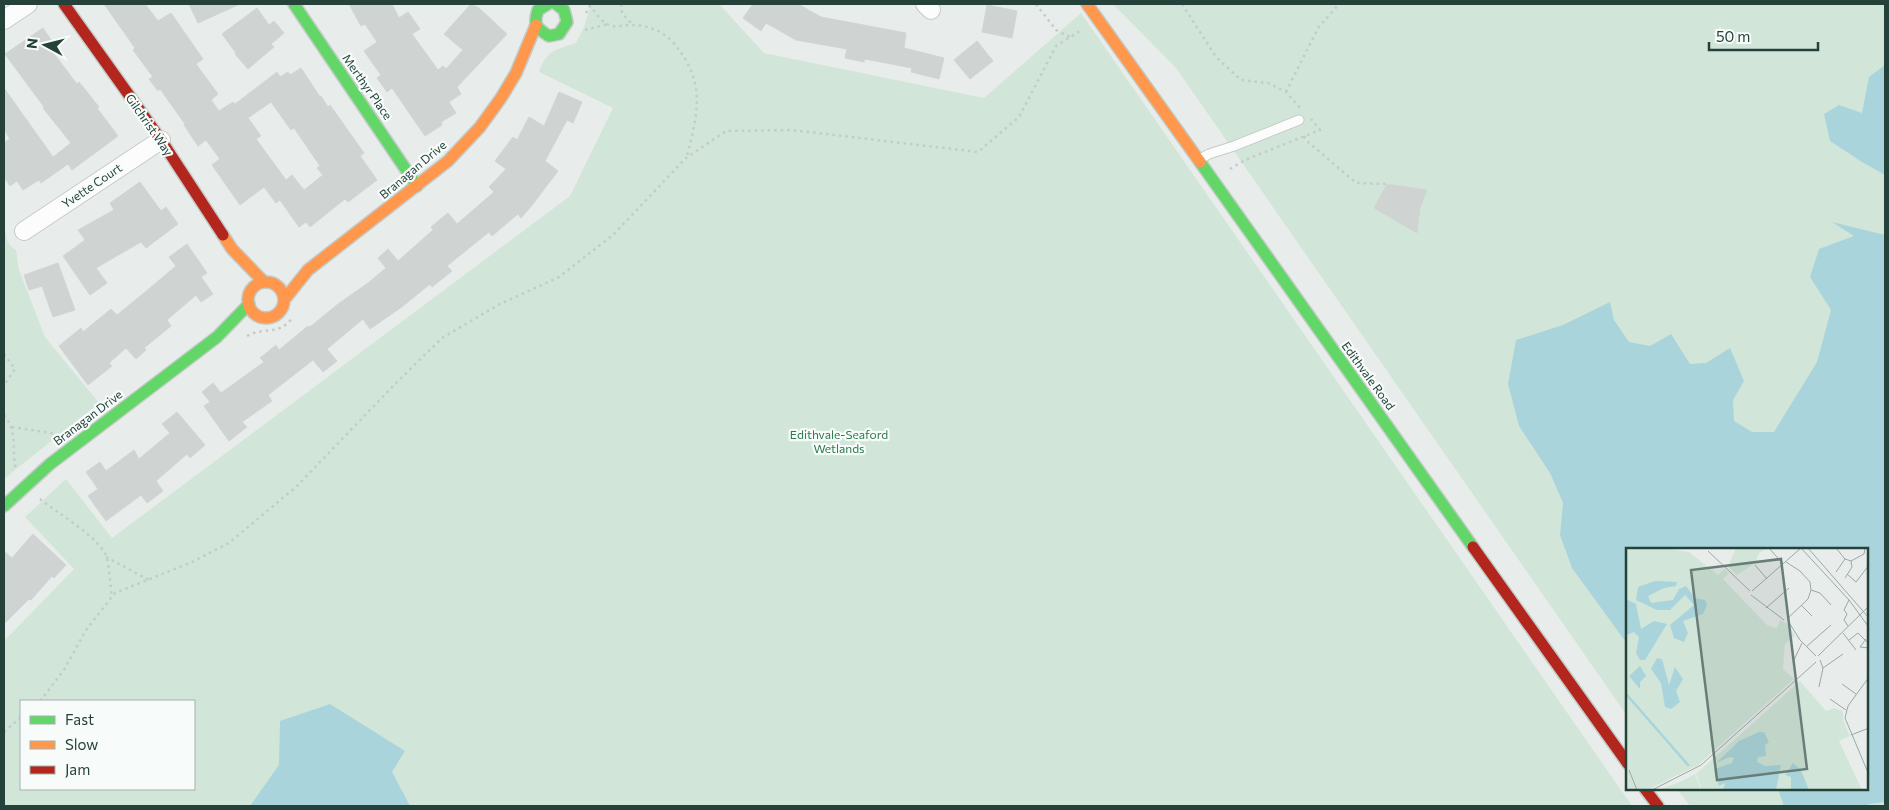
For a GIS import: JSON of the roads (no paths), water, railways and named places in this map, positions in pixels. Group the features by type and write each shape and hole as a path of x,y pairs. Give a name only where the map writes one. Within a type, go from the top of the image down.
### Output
{"main road":[{"name":"Gilchrist Way","path":"64,4 161,140 232,249"},
{"name":"Merthyr Place","path":"294,4 417,186"},
{"name":"Edithvale Road","path":"1087,4 1626,761"},
{"path":"567,21 564,10 541,9 544,34 550,36 559,34 566,26 576,7"},
{"name":"Branagan Drive","path":"516,73 541,9"},
{"name":"Branagan Drive","path":"284,300 308,270 448,161 480,126 544,34"},
{"name":"Branagan Drive","path":"217,338 260,290 308,270"},
{"path":"260,290 283,293 284,306 276,316 264,319 254,314 260,290"},
{"name":"Branagan Drive","path":"4,506 50,464 217,338 258,317"},
{"path":"1646,790 1658,806"}],"street":[{"path":"4,20 28,4"},
{"name":"Yvette Court","path":"24,231 161,140"},
{"name":"Gilchrist Way","path":"232,249 260,290"}],"lane":[{"path":"1198,160 1209,154 1299,120"}],"water":[{"path":"1885,65 1885,175 1830,141 1824,114 1839,105 1862,113 1869,77"},
{"path":"1832,222 1885,235 1885,802 1866,806 1784,806 1778,790 1869,790 1869,548 1626,548 1626,642 1572,568 1560,535 1563,503 1550,473 1519,426 1508,384 1516,340 1563,325 1610,302 1614,320 1629,342 1650,346 1671,334 1690,364 1706,363 1730,348 1744,381 1733,400 1734,421 1752,432 1774,432 1817,362 1831,310 1810,277 1819,249 1854,236"},
{"path":"330,704 405,751 392,772 410,806 250,806 279,765 280,721"}],"park label":[{"name":"Edithvale-Seaford Wetlands","path":"839,442"}]}
